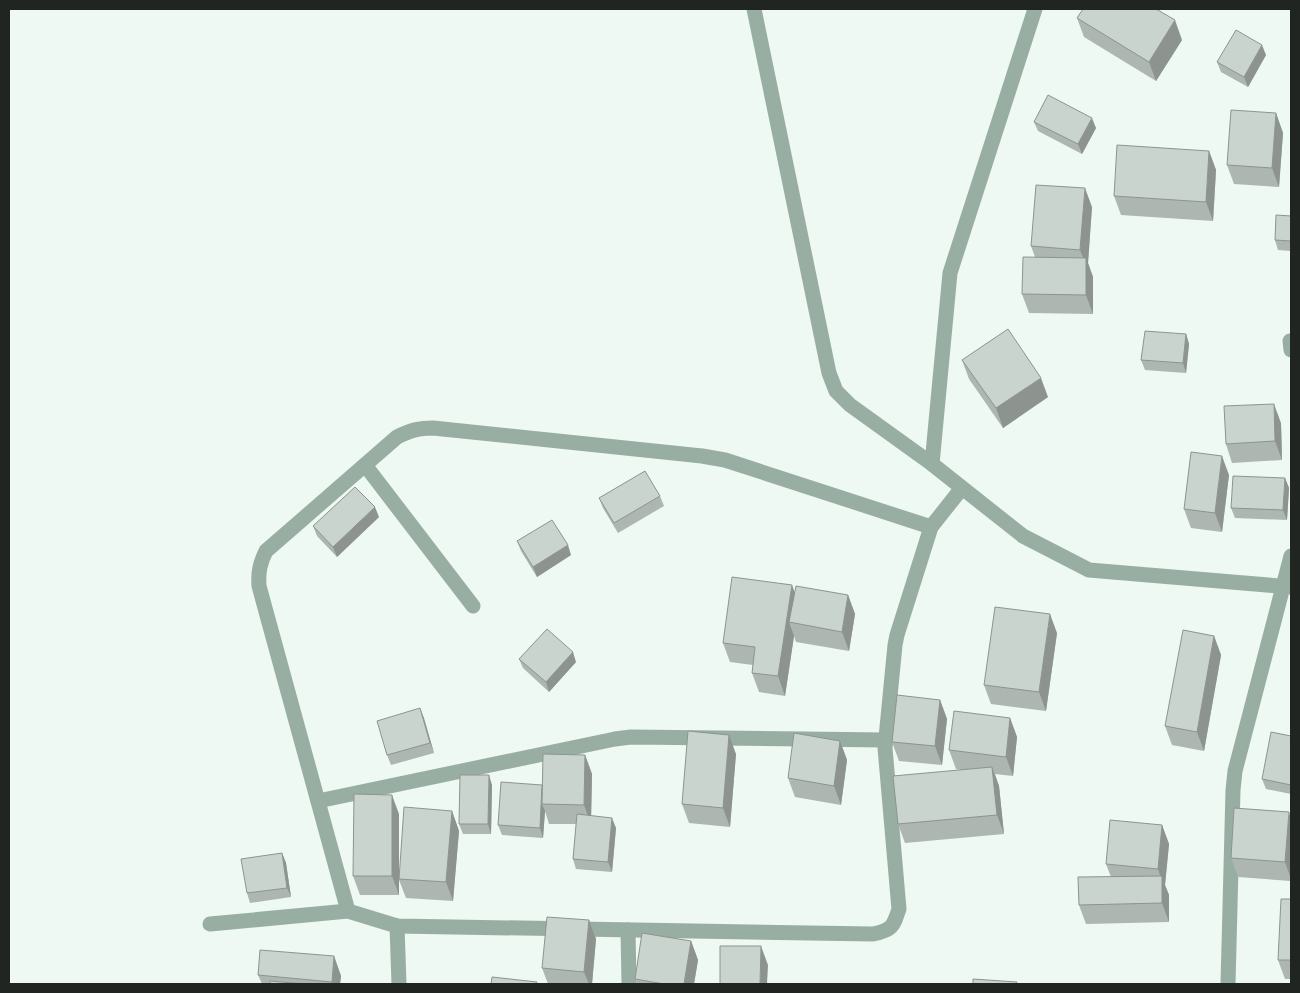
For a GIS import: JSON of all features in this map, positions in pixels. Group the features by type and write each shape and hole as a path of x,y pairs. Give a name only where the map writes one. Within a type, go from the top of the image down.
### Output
{"street":[{"path":"754,9 829,373 836,391 850,406 932,464 1023,536 1090,570 1287,587"},
{"path":"932,464 950,272 1035,9"},
{"path":"348,911 259,586 258,574 260,562 266,551 398,437 409,431 427,428 702,456 725,460 931,527"},
{"path":"365,465 473,606"},
{"path":"210,924 348,911 397,926 873,934 886,931 895,922 899,909 885,740 897,635 931,527 962,488"},
{"path":"1228,984 1233,790 1236,771 1287,587 1291,556"},
{"path":"318,801 631,737 885,740"},
{"path":"397,926 399,984"},
{"path":"628,930 629,984"}],"building":[{"path":"1083,9 1156,9 1175,20 1149,62 1077,18"},
{"path":"1236,30 1262,45 1244,77 1217,62"},
{"path":"1048,95 1092,118 1078,144 1034,122"},
{"path":"1231,110 1276,113 1272,168 1227,165"},
{"path":"1117,145 1209,151 1206,202 1114,196"},
{"path":"1036,185 1085,188 1080,250 1031,246"},
{"path":"1276,215 1291,216 1291,241 1275,240"},
{"path":"1023,257 1086,258 1086,295 1022,294"},
{"path":"1008,329 1041,378 996,408 962,360"},
{"path":"1145,331 1186,334 1183,363 1141,360"},
{"path":"1274,404 1275,441 1226,444 1224,406"},
{"path":"1191,452 1222,456 1215,513 1184,509"},
{"path":"645,471 660,496 614,523 599,498"},
{"path":"1233,476 1285,478 1283,510 1231,508"},
{"path":"355,487 375,507 333,547 313,526"},
{"path":"552,520 568,545 533,567 517,541"},
{"path":"732,577 792,585 778,676 752,673 755,647 723,643"},
{"path":"796,586 848,595 842,632 789,622"},
{"path":"995,607 1050,614 1039,692 984,685"},
{"path":"547,629 573,652 546,682 519,659"},
{"path":"1183,630 1214,636 1197,732 1165,726"},
{"path":"897,695 940,700 935,746 892,742"},
{"path":"420,708 430,743 387,755 377,721"},
{"path":"954,711 1010,718 1006,757 949,750"},
{"path":"688,731 729,735 723,808 682,804"},
{"path":"1271,732 1291,736 1291,785 1262,779"},
{"path":"794,733 840,741 834,786 788,778"},
{"path":"543,754 585,755 584,805 542,804"},
{"path":"992,767 997,815 898,824 893,776"},
{"path":"460,775 489,775 488,824 459,824"},
{"path":"501,782 542,785 540,828 498,825"},
{"path":"354,794 392,795 392,876 353,876"},
{"path":"404,807 452,811 446,882 399,879"},
{"path":"1234,808 1289,812 1285,862 1231,858"},
{"path":"577,814 612,818 608,862 573,859"},
{"path":"1110,820 1162,825 1158,869 1106,864"},
{"path":"282,853 287,888 247,893 241,859"},
{"path":"1162,876 1162,903 1079,905 1078,877"},
{"path":"1281,899 1291,899 1291,960 1278,960"},
{"path":"547,917 589,920 584,972 542,968"},
{"path":"642,933 691,941 684,984 664,984 635,979"},
{"path":"720,946 761,946 760,984 720,984"},
{"path":"260,950 334,956 332,982 258,975"},
{"path":"492,977 537,982 536,984 491,984"},
{"path":"973,979 1017,982 1016,984 973,984"},
{"path":"270,981 304,984 270,984"}]}
